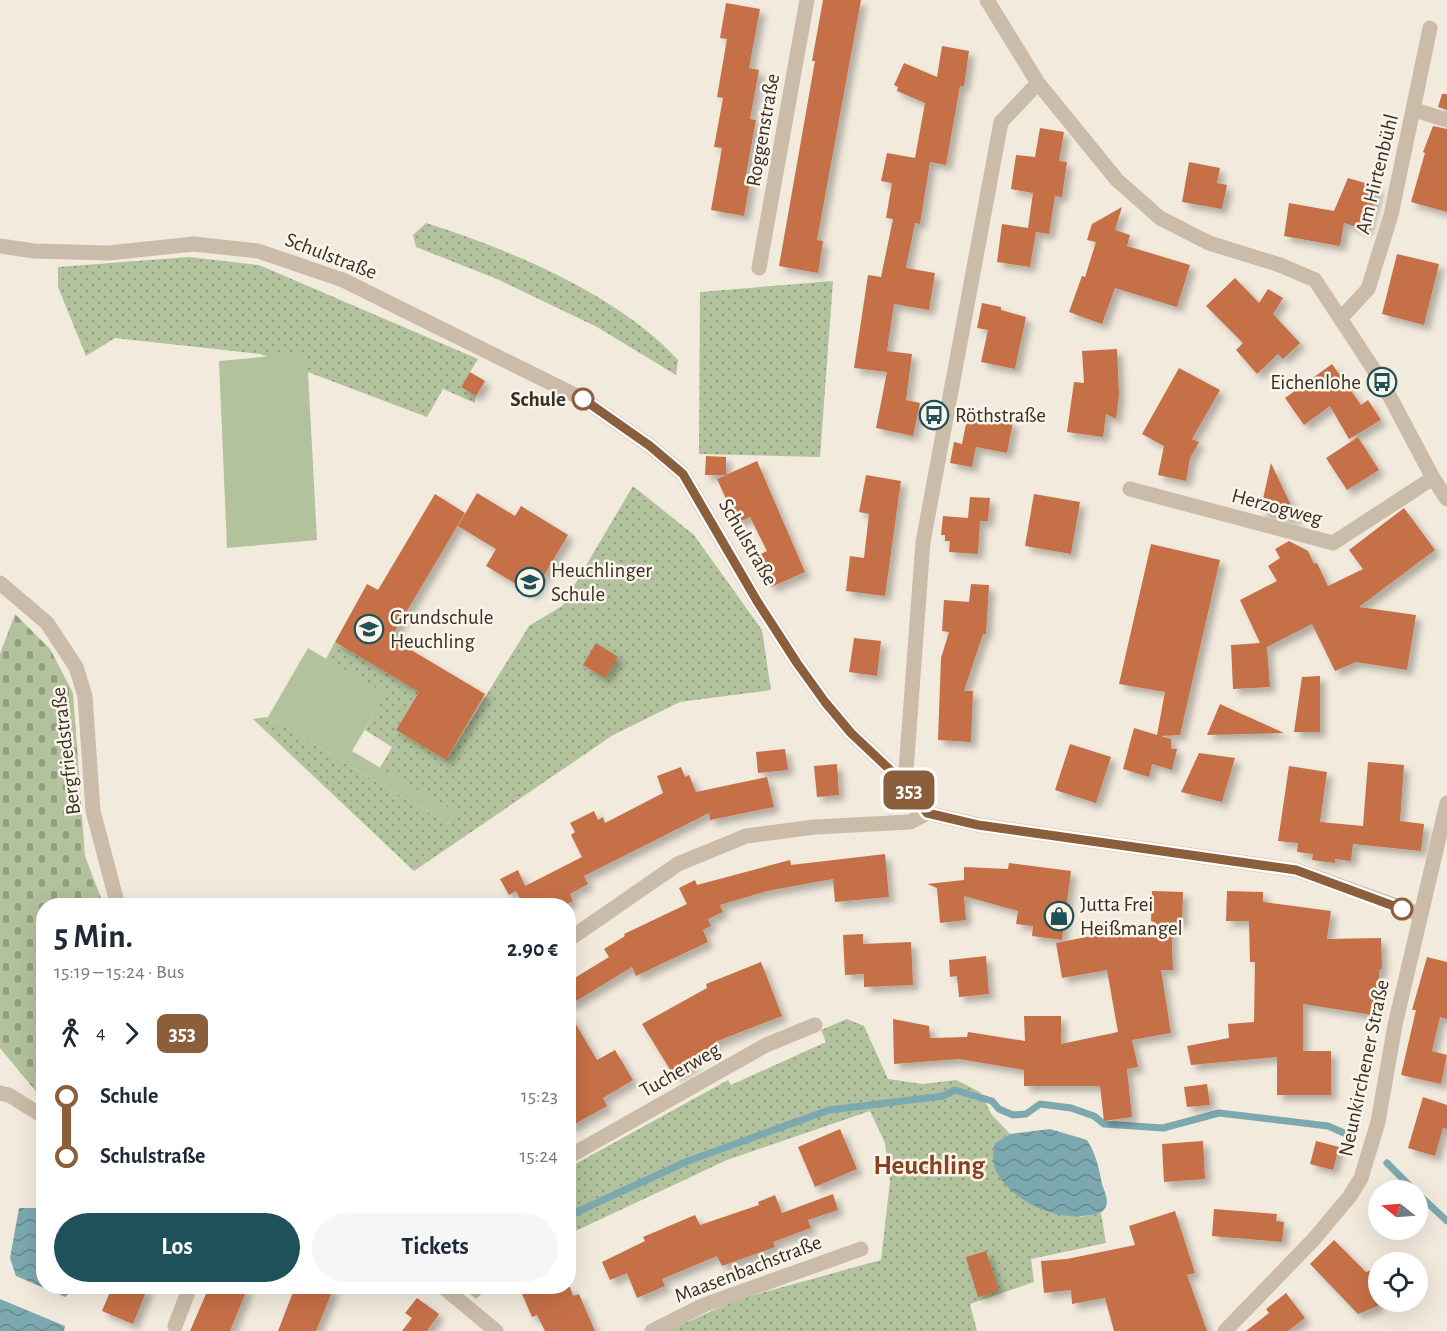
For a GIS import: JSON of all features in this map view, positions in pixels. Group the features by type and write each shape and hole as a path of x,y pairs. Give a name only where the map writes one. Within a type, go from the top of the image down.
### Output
{"street":[{"name":"Roggenstraße","path":"759,268 807,0"},
{"path":"987,0 1038,83 1117,180 1160,218 1209,243 1280,265 1315,280 1382,382 1433,478 1447,499"},
{"name":"Am Hirtenbühl","path":"1341,318 1368,289 1391,215 1430,28"},
{"path":"905,784 923,542 1001,122 1038,83"},
{"path":"1414,110 1447,120"},
{"name":"Schulstraße","path":"0,246 34,251 108,253 194,244 258,252 343,280 583,399 650,446 683,474 757,601 825,702 851,733 905,784 927,813"},
{"name":"Herzogweg","path":"1130,489 1333,543 1433,478"},
{"name":"Bergfriedstraße","path":"0,583 47,623 76,667 85,696 93,811 116,898"},
{"name":"Neunkirchener Straße","path":"1225,1331 1314,1239 1350,1196 1361,1178 1378,1122 1395,1025 1419,914 1447,803"},
{"path":"576,934 678,864 746,836 815,827 910,822 927,813 978,825 1296,870 1419,914"},
{"name":"Tucherweg","path":"576,1153 766,1045 815,1025"},
{"path":"0,1093 9,1095 36,1112"},
{"name":"Maasenbachstraße","path":"652,1331 704,1305 861,1249"},
{"path":"173,1329 186,1294"},
{"path":"451,1294 496,1331"}],"green space":[{"path":"426,223 527,261 594,295 654,337 678,360 676,375 597,327 497,279 416,247 413,235"},
{"path":"189,257 259,265 478,359 461,387 476,396 475,403 443,389 427,417 260,354 115,338 86,356 58,287 58,267"},
{"path":"833,281 820,457 699,454 700,292"},
{"path":"307,353 317,540 227,548 219,361"},
{"path":"633,486 694,535 762,630 771,690 680,702 613,735 414,871 253,719 268,717 448,824 455,812 380,768 392,747 365,730 385,694 326,659 335,642 419,692 396,730 446,760 529,626 562,606"},
{"path":"15,614 50,649 73,693 85,856 101,898 36,898 36,1092 0,1048 0,654"},
{"path":"308,648 386,694 352,751 455,812 448,824 268,717"},
{"path":"847,1019 864,1026 888,1079 923,1084 956,1080 980,1092 992,1115 1010,1134 995,1143 1081,1217 1101,1213 1106,1243 1031,1259 1034,1282 970,1304 977,1331 667,1331 739,1299 881,1260 890,1181 885,1143 870,1111 727,1160 576,1231 576,1164 728,1080 731,1085 826,1042 821,1030"},
{"path":"470,1294 481,1294 476,1299"}],"water":[{"path":"1050,1129 1087,1140 1097,1161 1107,1198 1102,1212 1078,1216 1064,1215 1037,1207 1013,1192 996,1171 993,1157 995,1143 1010,1134"},
{"path":"19,1208 36,1208 36,1285 16,1276 10,1258"},
{"path":"0,1299 65,1326 64,1331 0,1331"}],"building":[{"path":"823,0 861,0 817,240 823,241 818,273 779,266 815,61 812,61"},
{"path":"726,3 760,9 749,68 759,70 750,119 756,120 745,180 750,181 744,216 711,210 722,148 714,147 723,98 717,97 727,39 720,38"},
{"path":"942,46 969,51 964,86 960,86 946,165 930,162 920,224 915,223 906,268 935,273 929,310 894,304 887,351 912,354 906,400 920,403 913,436 876,428 887,372 854,368 868,275 881,277 893,219 886,218 892,183 881,181 887,153 915,158 925,103 897,91 898,87 894,85 904,63 937,77"},
{"path":"1442,94 1447,94 1447,110 1438,107"},
{"path":"1433,126 1447,129 1447,212 1411,202 1425,153 1423,152"},
{"path":"1040,128 1064,132 1059,161 1067,162 1062,197 1055,196 1049,234 1036,232 1030,267 997,262 1002,224 1028,228 1033,193 1011,189 1016,155 1035,157"},
{"path":"1189,162 1220,168 1217,183 1227,185 1222,209 1182,202"},
{"path":"1348,178 1378,187 1366,230 1344,223 1340,246 1284,236 1289,203 1334,211"},
{"path":"1122,207 1115,230 1130,235 1127,246 1190,265 1177,307 1115,288 1102,324 1069,312 1082,276 1085,277 1096,242 1087,240 1092,224"},
{"path":"1397,254 1439,264 1424,325 1382,314"},
{"path":"1235,278 1259,303 1268,289 1283,298 1273,314 1300,343 1283,359 1278,354 1257,374 1236,350 1243,343 1206,306"},
{"path":"982,303 1001,307 1001,310 1026,317 1015,369 981,362 988,330 977,328"},
{"path":"1117,349 1119,395 1116,419 1106,414 1103,437 1067,432 1074,382 1084,383 1082,351"},
{"path":"1332,364 1361,405 1368,400 1381,420 1349,439 1330,406 1304,425 1285,398"},
{"path":"1179,368 1220,390 1192,439 1199,442 1190,458 1186,481 1158,475 1164,446 1142,434"},
{"path":"470,372 485,381 476,396 461,387"},
{"path":"968,414 1013,422 1007,453 976,447 972,467 950,463 954,442 962,444"},
{"path":"1358,437 1379,470 1347,490 1326,458"},
{"path":"706,456 726,457 726,475 705,475"},
{"path":"757,461 805,572 771,587 757,556 767,551 750,517 737,523 717,479"},
{"path":"1271,463 1298,520 1260,512"},
{"path":"866,475 901,481 885,596 846,591 850,556 864,558 869,514 859,512"},
{"path":"477,493 515,516 521,506 568,535 533,594 486,566 496,549 458,526"},
{"name":"Grundschule Heuchling","path":"435,494 465,513 391,638 485,694 446,760 396,730 419,692 335,642 367,584 378,590"},
{"path":"1034,494 1080,502 1071,554 1025,546"},
{"path":"970,497 990,498 988,521 980,521 978,554 949,552 950,541 945,541 945,535 941,535 943,516 968,518"},
{"path":"1404,508 1435,550 1359,607 1416,615 1407,670 1356,662 1335,671 1312,624 1267,647 1270,687 1233,689 1231,645 1260,643 1240,600 1277,581 1268,566 1280,558 1275,549 1289,541 1308,551 1314,564 1317,563 1328,586 1363,569 1349,550"},
{"path":"1151,544 1220,560 1180,735 1161,736 1171,739 1171,749 1177,749 1172,770 1152,764 1149,777 1123,769 1134,728 1157,735 1165,692 1119,684"},
{"path":"971,584 989,585 986,634 983,634 964,691 973,691 971,742 938,740 941,658 949,632 942,631 944,600 969,602"},
{"path":"854,638 881,641 877,676 849,672"},
{"path":"596,643 618,657 605,678 583,665"},
{"path":"1320,676 1320,732 1294,732 1302,677"},
{"path":"1220,704 1235,711 1284,733 1207,735"},
{"path":"1070,744 1111,757 1096,803 1055,790"},
{"path":"785,749 788,770 758,773 756,752"},
{"path":"1199,753 1235,758 1222,802 1181,792"},
{"path":"1368,762 1404,765 1400,821 1424,824 1421,851 1353,844 1351,861 1335,859 1335,863 1312,860 1313,854 1297,852 1298,843 1278,841 1289,766 1327,772 1320,822 1363,826"},
{"path":"837,764 839,795 817,797 814,766"},
{"path":"681,767 685,777 689,775 696,792 767,777 774,807 710,820 709,813 584,876 588,884 570,894 572,898 520,898 516,891 509,895 500,879 518,870 525,886 582,857 571,835 575,832 570,823 594,811 598,820 603,817 605,823 663,793 657,776"},
{"path":"885,854 889,897 835,902 833,879 767,891 720,905 723,912 708,919 711,926 703,930 708,942 636,976 632,967 576,1001 576,977 609,957 604,949 625,936 624,934 687,904 679,888 695,880 697,885 790,860 791,865"},
{"path":"1009,863 1071,871 1062,940 1032,936 1033,926 1016,924 1018,911 964,896 966,920 940,923 937,888 927,884 964,880 964,867 1008,869"},
{"path":"1152,891 1183,892 1182,922 1171,922 1173,970 1161,970 1171,1033 1132,1040 1138,1067 1127,1069 1132,1117 1104,1121 1100,1086 1024,1086 1024,1070 959,1059 894,1064 893,1019 929,1026 930,1038 967,1037 968,1032 1025,1041 1024,1016 1061,1016 1061,1044 1118,1032 1107,970 1062,978 1056,943 1156,923 1151,921"},
{"path":"1227,891 1263,892 1263,902 1331,911 1327,939 1381,938 1382,969 1380,969 1373,1015 1303,1004 1303,1051 1331,1051 1331,1095 1277,1095 1277,1057 1191,1065 1187,1046 1229,1038 1228,1024 1254,1022 1255,962 1250,962 1249,921 1226,921"},
{"path":"863,934 863,944 911,942 913,985 864,987 864,974 845,975 843,935"},
{"path":"986,956 989,994 959,997 957,976 950,977 949,960"},
{"path":"1427,957 1447,962 1447,1019 1440,1017 1432,1051 1447,1055 1441,1084 1401,1075 1416,1010 1412,1010"},
{"path":"761,962 782,1016 715,1042 716,1045 692,1058 695,1064 674,1076 642,1024 707,988 706,984"},
{"path":"576,1025 597,1060 615,1050 633,1080 603,1098 607,1106 576,1123"},
{"path":"1207,1084 1210,1105 1187,1107 1184,1087"},
{"path":"1423,1097 1447,1105 1447,1129 1443,1128 1435,1156 1408,1148"},
{"path":"840,1129 857,1169 815,1187 798,1147"},
{"path":"1203,1141 1205,1179 1164,1182 1162,1144"},
{"path":"1316,1141 1339,1147 1333,1170 1310,1164"},
{"path":"833,1194 838,1210 808,1220 811,1228 773,1242 775,1247 722,1266 717,1256 662,1279 665,1286 637,1298 627,1273 610,1280 602,1262 645,1241 643,1237 695,1215 700,1225 759,1205 758,1202 775,1195 782,1213"},
{"path":"1214,1209 1277,1214 1276,1221 1284,1222 1282,1242 1212,1236"},
{"path":"1175,1211 1195,1273 1187,1275 1207,1331 1114,1331 1105,1298 1072,1304 1071,1290 1044,1293 1041,1261 1067,1259 1135,1245 1129,1226"},
{"path":"1334,1240 1366,1272 1368,1271 1368,1310 1358,1314 1310,1264"},
{"path":"986,1251 999,1291 978,1297 966,1257"},
{"path":"1286,1293 1305,1318 1288,1331 1246,1331 1269,1313 1266,1309"},
{"path":"109,1294 145,1294 133,1324 102,1311"},
{"path":"206,1294 245,1294 230,1331 190,1331"},
{"path":"292,1294 331,1294 316,1331 278,1331"},
{"path":"522,1294 572,1294 573,1296 579,1294 595,1331 545,1331 537,1315 532,1317"},
{"path":"417,1298 439,1314 427,1331 402,1331 412,1318 405,1313"}],"waterway":[{"path":"576,1212 688,1161 829,1110 943,1096 955,1090 992,1101 999,1109 1013,1115 1026,1114 1040,1104 1071,1108 1094,1116 1104,1124 1163,1128 1219,1113 1328,1126 1351,1136"},
{"path":"1387,1163 1404,1180"},
{"path":"1428,1203 1447,1221"}],"bus line":[{"name":"353","path":"583,399 650,446 683,474 757,601 825,702 851,733 905,784 927,813 978,825 1296,870 1402,909"}],"place":[{"name":"Eichenlohe","path":"1382,382"},
{"name":"Schule","path":"583,399"},
{"name":"Röthstraße","path":"934,415"},
{"name":"Heuchlinger Schule","path":"530,582"},
{"name":"Grundschule Heuchling","path":"369,629"},
{"name":"Jutta Frei Heißmangel","path":"1059,916"}],"district":[{"name":"Heuchling","path":"929,1165"}]}
